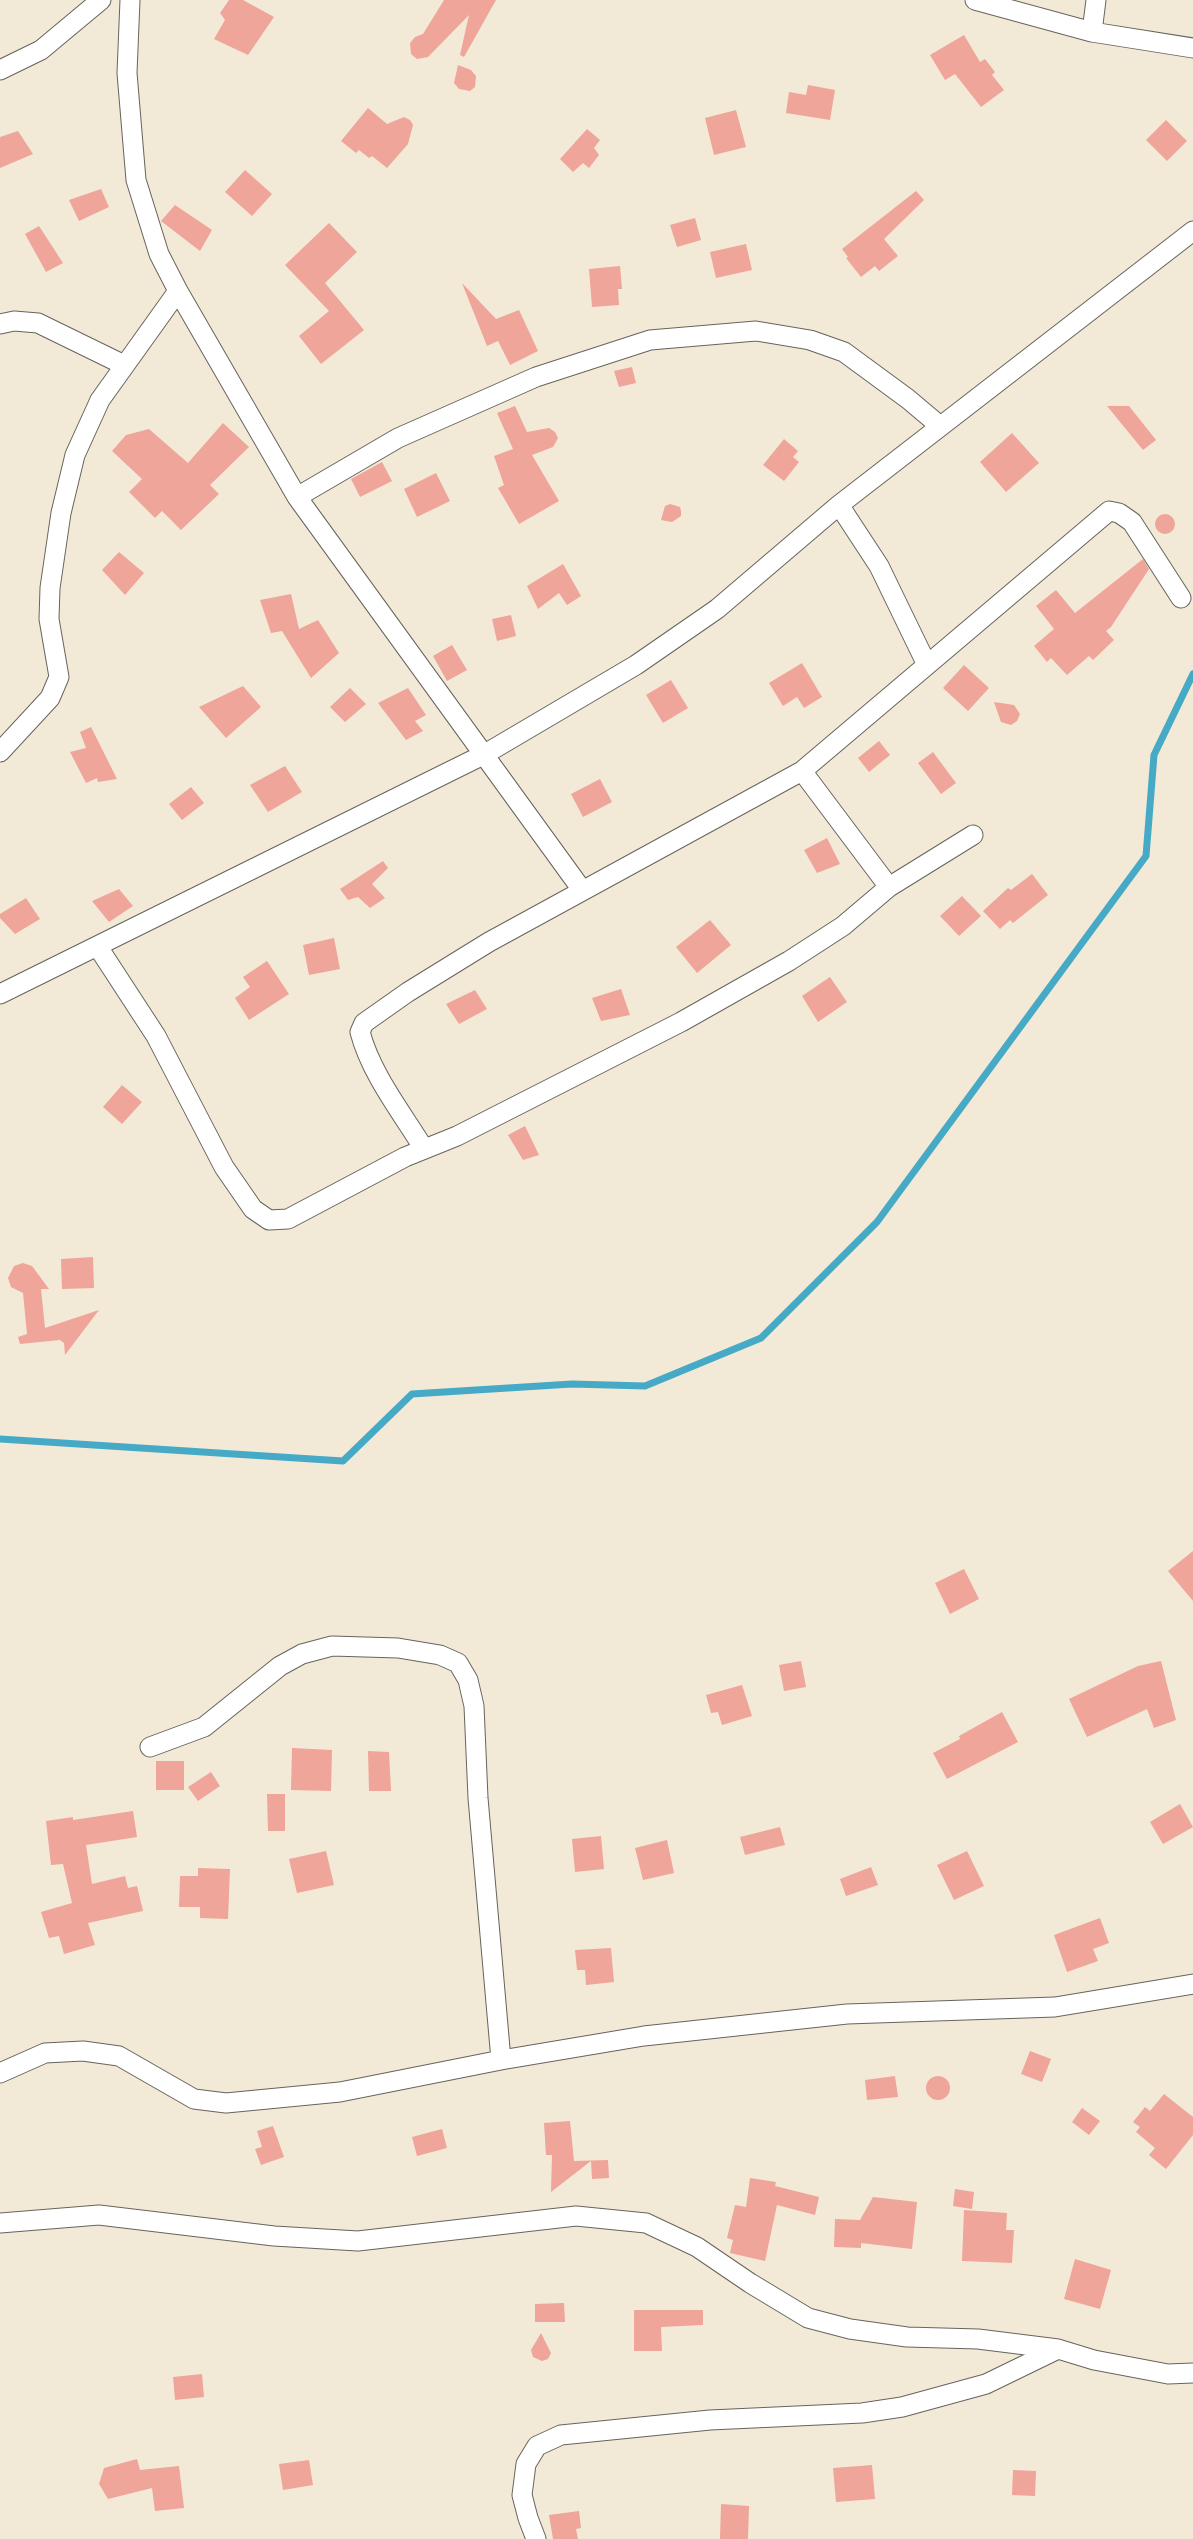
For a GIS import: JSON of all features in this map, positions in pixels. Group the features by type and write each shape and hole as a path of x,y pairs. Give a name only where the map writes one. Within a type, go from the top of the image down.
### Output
{"street":[{"path":"0,70 41,50 101,0"},
{"path":"130,0 127,73 136,180 160,254 178,291 297,496 582,890"},
{"path":"975,0 1092,32 1193,48"},
{"path":"1092,32 1096,0"},
{"path":"0,994 485,754 636,664 718,609 839,505 1193,231"},
{"path":"0,752 50,698 59,677 49,619 50,588 61,513 75,455 100,400 178,291"},
{"path":"0,324 14,322 38,323 124,364"},
{"path":"297,496 398,438 450,415 536,377 650,340 756,331 810,340 844,352 940,426"},
{"path":"839,505 879,566 927,665"},
{"path":"424,1149 378,1074 363,1043 360,1032 364,1024 408,992 456,962 582,890 802,771 1109,511 1119,513 1132,522 1181,598"},
{"path":"802,771 889,887"},
{"path":"98,947 156,1036 224,1167 253,1209 269,1220 288,1220 405,1157 466,1132 696,1013 789,961 843,926 889,887 973,835"},
{"path":"150,1747 204,1727 280,1666 302,1654 332,1646 398,1648 440,1655 458,1663 468,1680 474,1706 478,1798 501,2060"},
{"path":"0,2073 45,2053 83,2051 119,2056 194,2099 226,2103 340,2092 501,2060 644,2036 846,2014 1055,2007 1193,1984"},
{"path":"0,2223 99,2215 274,2236 358,2241 576,2216 646,2223 697,2247 750,2283 808,2318 850,2329 907,2337 978,2339 1058,2349 1094,2360 1168,2374 1193,2373"},
{"path":"536,2539 522,2495 526,2464 537,2446 561,2435 710,2420 862,2413 902,2407 986,2384 1058,2349"}],"building":[{"path":"229,0 243,0 274,17 248,55 214,39 225,20 220,13"},
{"path":"444,0 496,0 464,57 460,55 469,15 428,57 417,59 411,54 410,43 415,37 423,34"},
{"path":"964,35 980,62 985,59 995,72 992,75 1004,90 981,107 955,74 945,80 930,55"},
{"path":"458,65 471,70 476,76 475,87 470,91 459,89 454,83"},
{"path":"808,85 835,90 830,120 786,113 789,92 806,95"},
{"path":"368,108 387,124 404,117 410,120 413,125 408,144 387,168 372,156 369,158 359,150 356,153 341,141"},
{"path":"736,110 746,147 714,155 705,118"},
{"path":"1166,120 1187,141 1167,161 1146,140"},
{"path":"587,129 600,140 594,148 599,155 589,168 583,163 573,172 560,159"},
{"path":"18,131 33,154 0,168 0,137"},
{"path":"245,170 272,194 252,216 225,192"},
{"path":"101,189 109,207 79,221 69,200"},
{"path":"916,191 924,200 884,239 898,256 879,271 875,266 861,277 846,258 848,257 842,249"},
{"path":"175,205 212,230 200,251 161,221"},
{"path":"695,218 701,240 677,247 670,225"},
{"path":"329,223 357,252 325,283 364,330 321,364 299,336 329,311 285,265"},
{"path":"39,226 63,263 46,272 25,234"},
{"path":"746,244 752,270 716,278 710,252"},
{"path":"620,266 622,289 618,289 619,305 592,307 589,269"},
{"path":"462,283 496,319 519,310 538,351 510,365 498,341 487,346"},
{"path":"632,367 636,383 619,387 614,371"},
{"path":"515,406 527,432 549,428 555,432 558,438 553,447 532,455 559,501 519,524 498,488 504,485 494,456 513,449 497,413"},
{"path":"1107,406 1129,406 1156,440 1143,450"},
{"path":"223,423 249,447 210,485 219,494 181,530 162,511 155,518 129,492 142,479 112,451 126,435 149,429 188,463"},
{"path":"1012,433 1039,463 1006,492 980,462"},
{"path":"784,439 798,451 793,457 799,462 784,481 763,465"},
{"path":"382,462 392,481 360,497 351,479"},
{"path":"436,473 450,501 417,517 404,489"},
{"path":"670,504 680,507 681,516 672,522 661,520 665,506"},
{"path":"1165,514 1172,517 1175,524 1172,531 1165,534 1158,531 1155,524 1158,517"},
{"path":"119,552 144,573 125,595 102,570"},
{"path":"1143,559 1149,569 1111,627 1106,631 1114,640 1093,660 1089,656 1067,675 1051,658 1047,662 1034,646 1054,629 1036,606 1056,590 1075,613"},
{"path":"563,564 581,596 567,605 559,593 538,609 527,586"},
{"path":"291,594 299,629 318,620 339,653 311,678 282,631 271,633 260,600"},
{"path":"511,615 516,636 497,641 492,619"},
{"path":"452,645 467,670 447,681 433,656"},
{"path":"802,663 822,697 804,708 797,697 783,706 769,683"},
{"path":"964,665 989,688 968,711 943,688"},
{"path":"671,680 688,708 663,723 646,695"},
{"path":"243,686 261,707 226,738 199,707"},
{"path":"350,688 366,704 345,722 330,707"},
{"path":"408,688 426,715 415,721 423,731 406,740 378,703"},
{"path":"994,702 1014,705 1020,714 1017,721 1011,725 1001,722"},
{"path":"91,727 117,779 98,782 97,778 86,783 70,752 86,748 80,732"},
{"path":"879,741 890,755 869,772 858,758"},
{"path":"933,752 956,783 941,794 918,763"},
{"path":"285,766 302,792 268,812 250,785"},
{"path":"600,779 612,802 583,817 571,794"},
{"path":"191,787 204,803 182,820 169,804"},
{"path":"827,838 840,864 817,873 804,850"},
{"path":"383,861 388,868 372,884 385,898 370,908 358,897 348,900 340,889"},
{"path":"1032,874 1048,895 1013,923 1010,920 1000,929 983,911 1008,888 1011,890"},
{"path":"119,889 133,906 109,922 92,901"},
{"path":"962,896 981,916 959,936 940,916"},
{"path":"26,898 40,919 15,934 0,918 0,914"},
{"path":"710,920 731,945 697,973 676,947"},
{"path":"334,938 340,969 309,975 303,945"},
{"path":"267,961 289,994 249,1020 235,998 250,987 243,977"},
{"path":"830,977 847,1002 818,1022 802,996"},
{"path":"621,989 630,1015 601,1021 592,998"},
{"path":"475,990 487,1009 459,1024 446,1004"},
{"path":"122,1085 142,1102 122,1124 103,1107"},
{"path":"525,1126 539,1155 523,1160 508,1135"},
{"path":"93,1257 94,1288 62,1289 61,1259"},
{"path":"23,1263 32,1266 49,1289 41,1289 45,1328 99,1310 65,1355 64,1343 60,1340 20,1344 18,1337 27,1334 23,1293 11,1287 8,1278 14,1266"},
{"path":"1193,1551 1193,1601 1168,1571"},
{"path":"964,1569 979,1599 950,1614 935,1583"},
{"path":"801,1661 806,1687 784,1691 779,1665"},
{"path":"1161,1661 1176,1720 1154,1728 1147,1709 1087,1737 1069,1699 1138,1666"},
{"path":"742,1685 752,1716 722,1725 718,1712 711,1713 706,1695"},
{"path":"1002,1712 1018,1742 947,1779 933,1753 960,1739 959,1736"},
{"path":"292,1748 332,1750 331,1791 291,1790"},
{"path":"368,1751 389,1752 391,1791 369,1791"},
{"path":"156,1761 184,1761 184,1790 156,1790"},
{"path":"211,1772 220,1786 198,1801 188,1787"},
{"path":"267,1794 285,1794 285,1831 268,1831"},
{"path":"1180,1804 1193,1827 1163,1844 1150,1822"},
{"path":"133,1811 137,1837 86,1845 92,1884 125,1876 128,1888 137,1886 143,1911 88,1923 95,1945 64,1954 59,1936 49,1938 41,1912 72,1903 63,1864 51,1865 46,1821 73,1817 73,1820"},
{"path":"780,1827 785,1845 745,1855 740,1837"},
{"path":"601,1836 604,1869 575,1872 572,1839"},
{"path":"667,1840 674,1873 643,1880 635,1848"},
{"path":"326,1851 334,1885 297,1893 289,1859"},
{"path":"967,1851 984,1886 954,1900 937,1865"},
{"path":"871,1867 878,1885 846,1896 840,1879"},
{"path":"198,1868 230,1869 228,1919 200,1918 200,1907 179,1907 180,1876 198,1876"},
{"path":"1100,1918 1109,1943 1093,1949 1098,1961 1067,1972 1054,1935"},
{"path":"611,1948 614,1982 586,1985 585,1970 577,1970 575,1950"},
{"path":"1030,2051 1051,2059 1042,2082 1021,2074"},
{"path":"895,2076 898,2097 867,2100 865,2080"},
{"path":"938,2076 943,2077 949,2083 949,2093 943,2099 938,2100 933,2099 927,2093 926,2088 927,2083 933,2077"},
{"path":"1164,2094 1193,2117 1193,2135 1166,2169 1149,2155 1155,2148 1136,2132 1140,2127 1133,2122 1145,2107 1150,2111"},
{"path":"1082,2108 1100,2121 1089,2135 1072,2122"},
{"path":"570,2121 574,2161 608,2160 609,2178 592,2179 591,2161 551,2192 552,2155 546,2155 544,2123"},
{"path":"273,2126 284,2157 261,2165 255,2149 262,2147 257,2131"},
{"path":"442,2129 447,2148 417,2156 412,2137"},
{"path":"750,2178 776,2182 775,2186 819,2197 815,2215 777,2205 765,2261 730,2253 733,2240 727,2238 735,2205 746,2207"},
{"path":"955,2189 974,2192 972,2209 953,2206"},
{"path":"873,2197 917,2202 912,2249 861,2243 861,2248 834,2247 835,2219 860,2220"},
{"path":"964,2210 1007,2213 1006,2230 1014,2230 1012,2263 962,2261"},
{"path":"1075,2259 1111,2270 1100,2309 1064,2299"},
{"path":"564,2303 565,2322 535,2322 535,2304"},
{"path":"634,2310 703,2310 703,2325 661,2327 662,2351 634,2351"},
{"path":"541,2333 551,2353 548,2359 542,2361 533,2357 531,2350"},
{"path":"202,2374 204,2397 175,2400 173,2377"},
{"path":"137,2459 140,2470 179,2466 184,2508 155,2511 152,2488 108,2499 99,2484 104,2468"},
{"path":"309,2460 313,2485 283,2490 279,2464"},
{"path":"872,2465 875,2499 836,2502 833,2468"},
{"path":"1013,2470 1036,2471 1035,2496 1012,2495"},
{"path":"721,2504 749,2506 748,2539 720,2539"},
{"path":"579,2511 581,2528 576,2529 578,2539 553,2539 549,2515"}],"waterway":[{"path":"0,1439 343,1461 412,1394 572,1384 645,1386 761,1338 877,1222 1146,856 1154,755 1193,674"}]}
